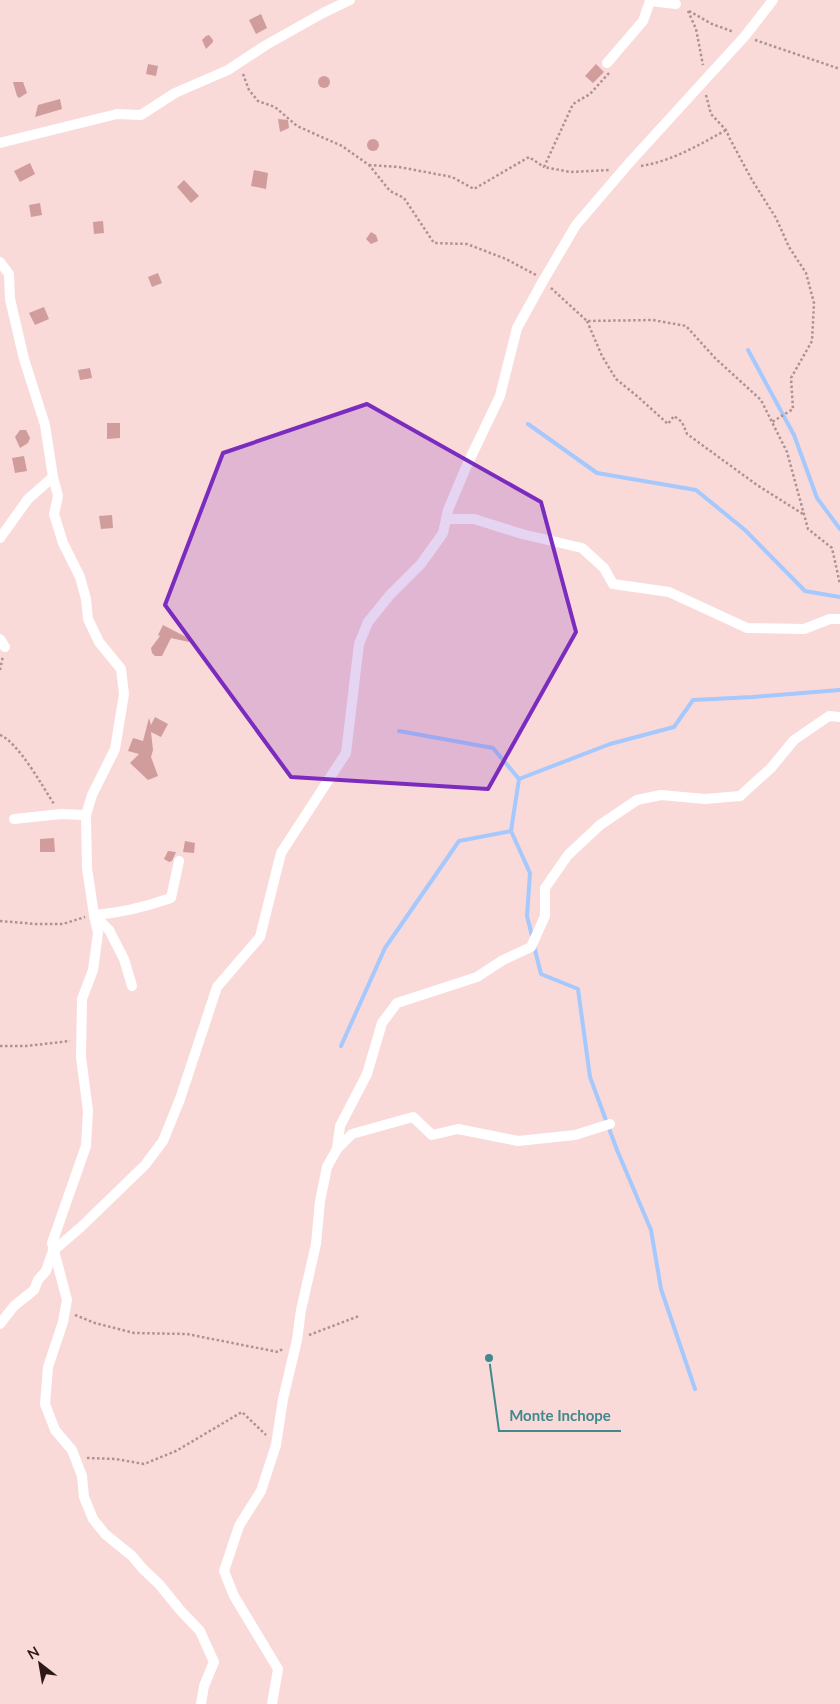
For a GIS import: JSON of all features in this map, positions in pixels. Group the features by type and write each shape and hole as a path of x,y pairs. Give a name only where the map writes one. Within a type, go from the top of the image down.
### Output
{"street":[{"path":"0,143 117,114 141,114 175,93 228,70 315,17 350,0"},
{"path":"607,64 643,21 649,0 676,4"},
{"path":"0,1324 14,1306 34,1290 38,1280 46,1271 53,1251 81,1227 145,1165 163,1141 180,1099 217,987 260,937 281,853 346,753 359,644 368,622 389,596 421,564 443,533 448,510 500,396 517,328 543,281 576,225 745,36 773,0"},
{"path":"0,262 9,274 10,299 28,377 39,404 45,426 58,496 54,514 63,543 80,577 86,599 88,619 99,642 121,669 124,694 115,750 92,795 86,816 87,868 98,933 93,970 82,999 81,1057 88,1111 86,1146 52,1243 67,1300 64,1322 48,1367 45,1404 55,1430 72,1450 82,1476 84,1497 92,1519 105,1534 132,1556 200,1631 214,1662 204,1686 201,1704"},
{"path":"0,538 28,499 53,477"},
{"path":"446,519 474,519 522,534 582,548 604,568 614,584 669,592 747,628 804,629 830,619 840,619"},
{"path":"337,1149 340,1126 367,1074 382,1023 397,1002 477,977 503,960 531,946 545,916 545,888 568,855 600,825 637,800 661,795 705,799 740,796 771,768 794,740 829,716 840,717"},
{"path":"14,819 61,814 86,816"},
{"path":"94,914 119,913 131,908 142,908 170,898 179,861"},
{"path":"94,914 110,930 124,959 132,986"},
{"path":"272,1704 278,1670 234,1596 224,1571 239,1526 261,1491 276,1444 283,1399 316,1244 320,1201 328,1167 337,1149 352,1134 413,1118 432,1135 458,1129 518,1141 575,1135 610,1124"}],"path":[{"path":"688,11 696,29 703,58 702,83 711,114 726,130 752,180 776,218 789,247 806,273 814,302 812,341 790,378 793,409 772,422"},
{"path":"238,63 250,90 258,101 275,107 297,126 342,146 369,164 390,191 404,198 434,243 467,244 506,259 537,275 587,321 602,356 616,379 638,396 668,424 674,416 682,422 687,434 757,485 804,514"},
{"path":"544,167 573,104 590,94 611,70 607,64"},
{"path":"369,164 400,167 452,177 474,188 528,157 544,167 570,172 624,170 655,164 687,151 726,130"},
{"path":"587,321 653,320 686,326 714,358 761,400 787,452 808,528 832,548 840,584"},
{"path":"0,735 6,737 19,752 61,814"},
{"path":"0,921 63,924 94,914"},
{"path":"0,1046 26,1046 81,1040"},
{"path":"65,1312 95,1323 134,1333 187,1334 278,1352 297,1340 359,1316"},
{"path":"75,1458 116,1459 144,1464 176,1451 242,1412 276,1444"}],"highlighted area":[{"path":"367,404 541,502 576,632 488,789 291,777 165,605 223,453"}],"building":[{"path":"261,14 267,28 256,34 249,20"},
{"path":"209,35 213,42 206,49 202,40"},
{"path":"148,64 158,66 156,76 146,74"},
{"path":"596,64 604,72 593,83 585,76"},
{"path":"326,76 329,77 329,87 322,88 319,87 318,80 319,77"},
{"path":"13,82 23,82 27,93 19,98"},
{"path":"60,99 62,109 35,117 38,105"},
{"path":"278,119 288,120 289,128 280,132"},
{"path":"371,139 375,139 379,145 375,151 371,151 367,147 367,143"},
{"path":"30,163 35,174 20,182 14,171"},
{"path":"254,170 268,173 266,189 251,186"},
{"path":"184,180 199,196 191,203 177,187"},
{"path":"40,203 42,215 31,217 29,205"},
{"path":"103,221 104,233 94,234 93,222"},
{"path":"371,232 376,235 378,241 371,244 366,239"},
{"path":"158,273 162,283 152,287 148,277"},
{"path":"44,307 49,319 35,325 29,313"},
{"path":"90,368 92,378 80,380 78,370"},
{"path":"107,423 120,423 120,438 107,439"},
{"path":"20,430 26,430 30,438 28,443 20,448 15,437"},
{"path":"24,456 27,471 15,473 12,458"},
{"path":"112,515 113,528 101,529 99,516"},
{"path":"163,625 190,639 189,642 171,638 162,656 155,656 151,648 160,636 158,635"},
{"path":"155,717 168,724 161,737 151,732 153,750 151,757 158,776 148,780 130,763 139,754 128,751 133,738 143,741 149,718 151,725"},
{"path":"54,838 55,852 40,852 40,839"},
{"path":"185,841 195,843 194,853 183,852"},
{"path":"168,851 176,852 172,861 169,862 164,859"}],"waterway":[{"path":"748,350 794,435 817,498 840,529"},
{"path":"528,424 597,473 696,490 745,530 805,591 840,597"},
{"path":"399,731 493,748 519,779 610,744 674,727 693,700 840,690"},
{"path":"341,1046 385,948 459,841 511,831 519,779"},
{"path":"511,831 530,873 527,916 532,936"},
{"path":"534,946 541,974 578,989 590,1077 617,1150 651,1230 661,1289 695,1389"}],"place":[{"name":"Monte Inchope","path":"489,1358"}]}
